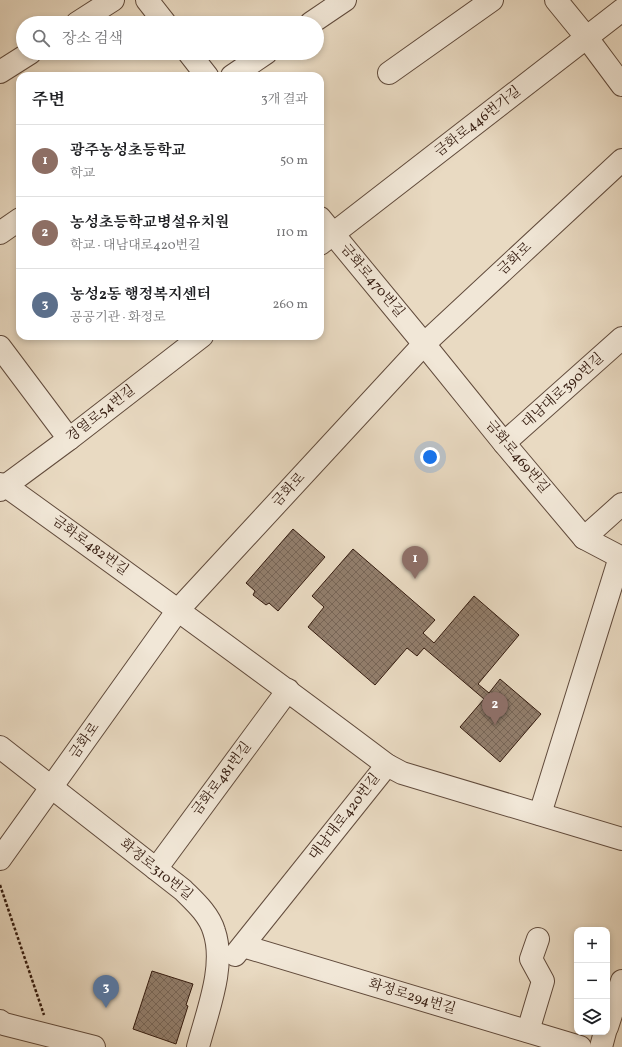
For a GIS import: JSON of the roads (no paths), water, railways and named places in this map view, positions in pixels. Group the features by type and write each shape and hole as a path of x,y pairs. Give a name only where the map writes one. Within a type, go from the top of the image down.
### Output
{"street":[{"path":"88,16 113,0"},
{"path":"147,0 160,16"},
{"path":"321,16 345,0"},
{"path":"389,73 492,0"},
{"path":"556,0 622,85"},
{"name":"금화로446번가길","path":"324,232 587,38 622,10"},
{"path":"0,72 19,60"},
{"path":"194,60 204,72"},
{"path":"238,72 256,60"},
{"name":"금화로","path":"0,859 178,610 424,344 622,160"},
{"path":"0,233 16,223"},
{"name":"금화로470번길","path":"324,232 424,344"},
{"name":"대남대로390번길","path":"504,443 622,338"},
{"name":"경열로54번길","path":"2,487 69,439 197,340"},
{"name":"금화로469번길","path":"424,344 504,443 584,538 621,558"},
{"path":"0,347 69,439"},
{"name":"금화로482번길","path":"2,487 178,610"},
{"path":"584,538 622,504"},
{"path":"540,814 621,558"},
{"path":"178,610 288,690 387,765"},
{"name":"금화로481번길","path":"156,868 288,690"},
{"name":"화정로310번길","path":"0,747 156,868 183,890 201,908 214,930 218,953 217,976 198,1047"},
{"name":"대남대로420번길","path":"217,976 243,946 387,765 402,773 622,838"},
{"path":"528,1031 543,981 530,959 538,939"},
{"name":"화정로294번길","path":"243,946 580,1047"},
{"path":"610,1018 622,981"},
{"path":"0,1021 4,1024 94,1047"},
{"path":"601,1047 605,1035"}],"place":[{"name":"광주농성초등학교","path":"415,579"},
{"name":"농성초등학교병설유치원","path":"495,725"},
{"name":"농성2동 행정복지센터","path":"106,1008"}]}
